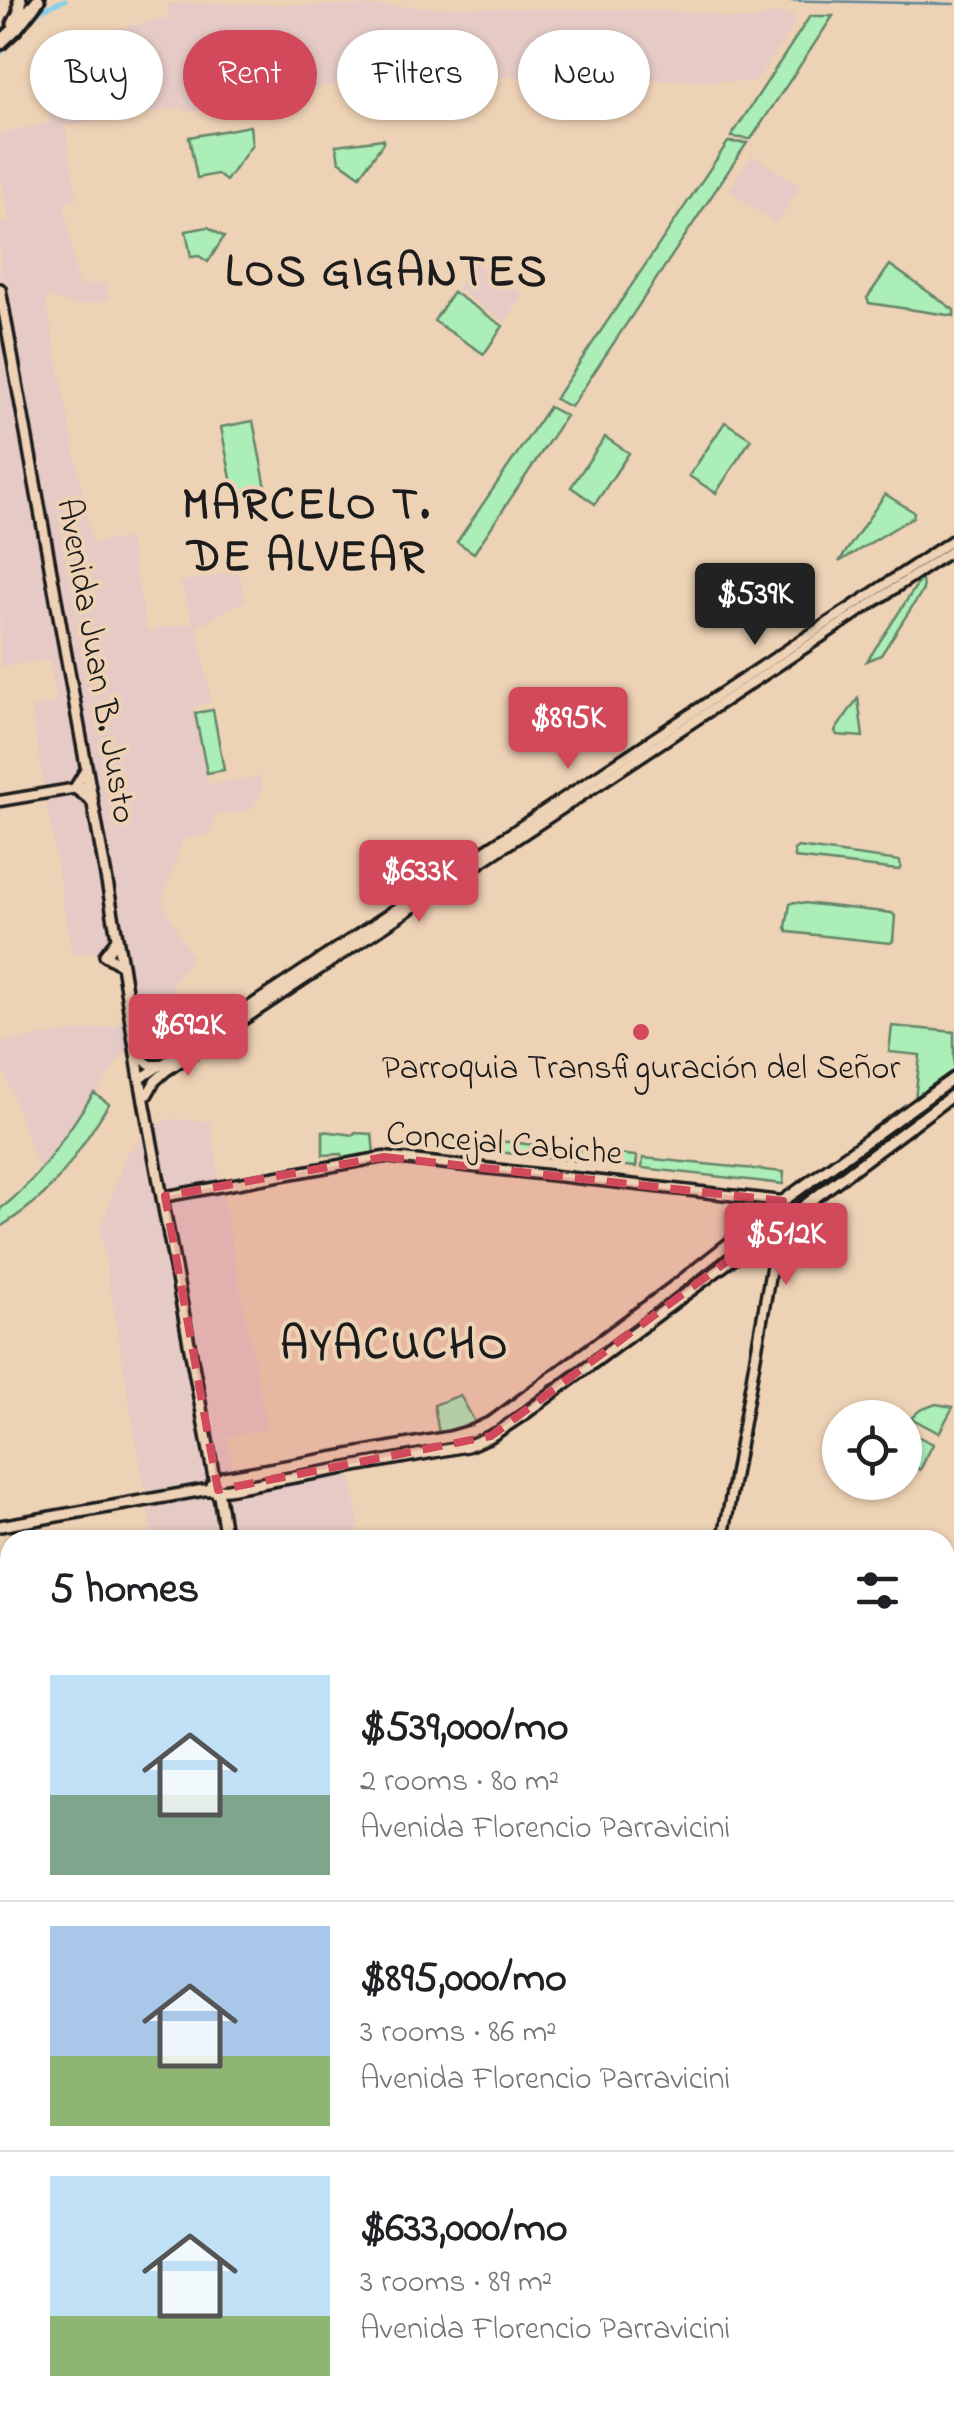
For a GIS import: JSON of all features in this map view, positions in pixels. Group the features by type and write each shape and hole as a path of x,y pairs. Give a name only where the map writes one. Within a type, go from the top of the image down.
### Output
{"highway":[{"path":"0,34 16,21 20,0"},
{"path":"0,43 38,0"}],"main road":[{"name":"Avenida Juan B. Justo","path":"0,289 60,653 92,801 224,1530"},
{"path":"142,1078 954,539"},
{"path":"147,1096 162,1074 265,1004 954,549"},
{"path":"74,788 86,770"},
{"path":"0,800 89,786"},
{"path":"74,788 92,801"},
{"path":"117,940 105,955 122,965"},
{"name":"Avenida Juan B. Justo","path":"136,1044 163,1196"},
{"path":"140,1058 151,1065 162,1065"},
{"path":"214,1488 224,1478 450,1437 483,1426 519,1404 783,1201 954,1078"},
{"path":"0,1526 455,1449 484,1439 526,1413 954,1094"},
{"name":"Concejal Cabiche","path":"163,1196 387,1157 783,1201"},
{"path":"783,1201 811,1200"},
{"path":"725,1530 783,1201"}],"highlighted area":[{"path":"384,1157 783,1201 780,1222 491,1436 218,1490 165,1196"}],"shaded area":[{"path":"167,3 634,10 709,13 733,20 776,13 791,14 796,22 755,82 650,80 650,30 518,30 518,77 498,77 498,30 337,30 337,84 317,88 317,30 183,30 183,108 163,111 163,30 109,30 169,18"},
{"path":"50,120 104,120 65,126 77,200 64,202 78,285 105,283 110,300 77,306 45,296 92,543 129,538 147,631 193,623 180,582 239,571 245,600 197,624 211,702 193,707 208,785 260,776 263,790 252,809 216,816 209,834 183,840 162,902 192,957 40,1172 0,1060 0,1042 116,1026 137,1001 126,947 72,955 31,708 57,703 50,660 0,667 0,224 9,221 0,169 0,133 51,123"},
{"path":"752,155 801,186 776,224 728,190"},
{"path":"474,262 524,294 505,322 456,289"},
{"path":"166,1119 211,1121 267,1429 228,1436 236,1494 350,1474 358,1530 151,1530 100,1229 126,1154"}],"green space":[{"path":"810,16 833,16 751,139 731,137"},
{"path":"250,126 252,145 226,181 217,174 197,178 189,137"},
{"path":"383,139 360,176 339,161 336,145"},
{"path":"728,142 747,143 571,407 555,399"},
{"path":"208,227 224,237 208,262 199,256 191,257 186,231"},
{"path":"890,265 954,310 954,316 869,303 867,298"},
{"path":"453,292 503,326 484,354 434,321"},
{"path":"549,407 566,416 474,553 457,542"},
{"path":"253,421 266,488 234,494 221,427"},
{"path":"725,422 751,439 716,493 689,476"},
{"path":"605,437 629,453 595,504 571,487"},
{"path":"885,494 914,512 913,517 839,562"},
{"path":"920,580 923,590 881,655 867,661"},
{"path":"858,698 863,737 837,735 835,731"},
{"path":"213,710 224,770 207,773 195,713"},
{"path":"798,847 900,861 901,868 795,858 794,850"},
{"path":"790,904 892,913 893,941 788,932"},
{"path":"892,1026 954,1032 954,1073 915,1100 920,1055 889,1052"},
{"path":"94,1093 109,1104 71,1162 44,1194 0,1227 0,1209 40,1170"},
{"path":"323,1131 372,1134 374,1153 343,1158 342,1154 323,1155"},
{"path":"444,1135 635,1156 636,1167 442,1146"},
{"path":"643,1158 784,1172 783,1184 642,1168"},
{"path":"460,1395 476,1424 439,1434 434,1405"},
{"path":"936,1404 953,1407 939,1433 922,1424 922,1409"},
{"path":"922,1438 933,1444 922,1466"}],"waterway":[{"path":"21,29 41,10 65,0"},
{"path":"771,0 954,4"},
{"path":"0,54 14,37"}],"place":[{"name":"Parroquia Transfiguración del Señor","path":"641,1032"}],"district":[{"name":"LOS GIGANTES","path":"387,274"},
{"name":"MARCELO T. DE ALVEAR","path":"307,533"},
{"name":"AYACUCHO","path":"395,1347"}]}
